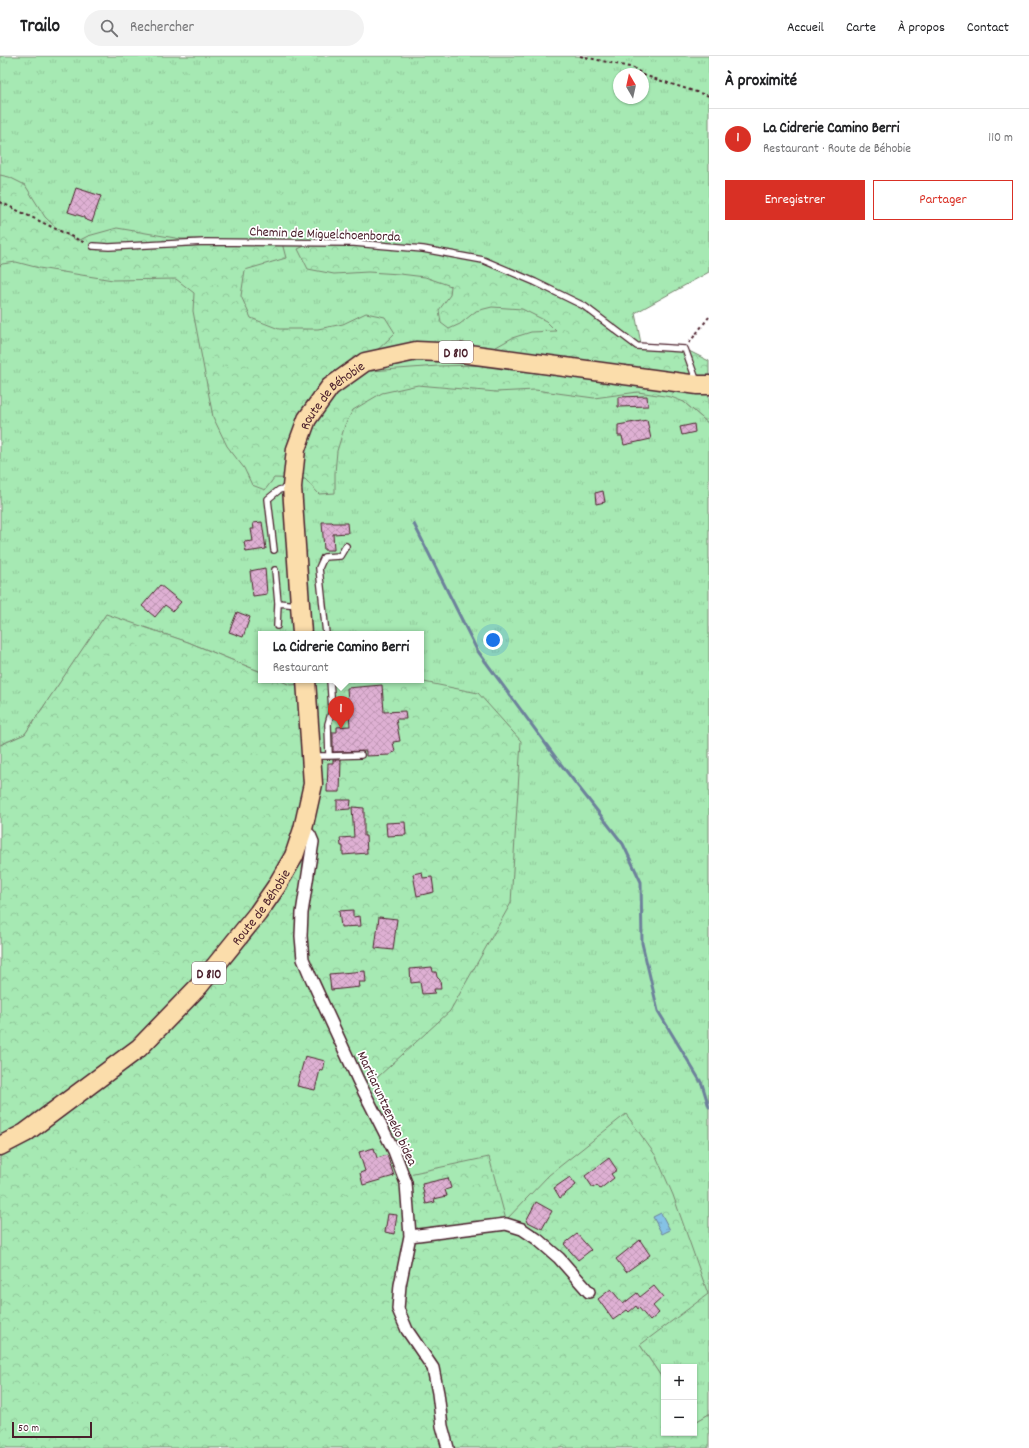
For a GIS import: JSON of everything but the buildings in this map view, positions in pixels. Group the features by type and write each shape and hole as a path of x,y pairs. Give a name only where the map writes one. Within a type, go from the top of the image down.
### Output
{"main road":[{"name":"Route de Béhobie","path":"302,631 292,487 296,449 307,419 330,387 365,362 416,351 461,353 703,385"},
{"name":"Route de Béhobie","path":"0,1146 25,1133 83,1091 133,1046 193,980 251,908 303,829 313,784 306,683"}],"street":[{"name":"Martiaruntzeneko bidea","path":"303,829 310,835 313,842 302,913 301,936 303,959 358,1080 394,1151 406,1183 410,1236 400,1285 398,1309 407,1330 433,1368 442,1426 448,1448"},
{"path":"410,1236 506,1224 522,1229 537,1238 559,1258 589,1292"}],"lane":[{"name":"Chemin de Miguelchoenborda","path":"93,246 109,247 205,242 354,243 423,249 483,260 535,282 584,306 637,346 685,349"},
{"path":"685,349 703,385"},
{"path":"274,550 268,499 279,490 292,487"},
{"path":"326,631 319,568 324,558 340,556 346,546"},
{"path":"275,570 278,603 277,626"},
{"path":"278,603 300,606"},
{"path":"329,756 328,724 332,710 330,683"},
{"path":"311,756 361,755"}],"path":[{"path":"580,56 634,68"},
{"path":"649,76 709,96"},
{"path":"0,202 78,241 93,246"},
{"path":"685,349 709,317"}],"green space":[{"path":"0,56 709,56 709,272 635,313 646,369 709,424 709,1414 697,1421 697,1364 661,1364 661,1376 640,1345 355,1237 290,685 286,683 424,683 424,631 258,631 258,671 188,642 106,615 25,734 0,745"},
{"path":"0,175 9,177 25,185 45,217 61,232 78,241 88,236 117,228 181,239 282,243 286,258 245,270 241,296 251,318 279,329 318,329 343,324 366,313 385,317 395,333 365,362 371,371 438,366 479,365 489,351 512,338 531,332 556,331 546,321 522,309 492,307 476,311 460,324 449,329 441,323 439,310 450,295 451,286 425,277 400,274 368,272 334,274 308,269 298,249 311,243 423,249 483,260 584,306 637,346 685,349 709,361 709,424 684,402 671,397 638,392 594,398 535,390 496,392 418,385 382,393 353,410 345,425 337,451 335,493 319,494 305,479 274,478 265,490 252,485 244,468 227,446 213,417 193,311 194,293 176,279 113,280 39,268 16,262 2,264 0,266"},
{"path":"106,614 188,642 258,671 258,683 286,683 290,685 311,683 424,682 478,693 521,741 511,903 450,1011 368,1086 374,1105 409,1174 489,1157 506,1220 549,1175 626,1114 656,1156 673,1195 708,1294 640,1345 661,1376 661,1436 697,1436 697,1421 709,1414 709,1448 0,1448 0,745 25,734"}],"water":[{"path":"661,1213 670,1230 662,1234 653,1217"}],"waterway":[{"path":"414,524 477,650 556,758 623,844 641,882 642,943 658,1011 702,1084 709,1107"}],"place":[{"name":"La Cidrerie Camino Berri","path":"341,729"}]}
